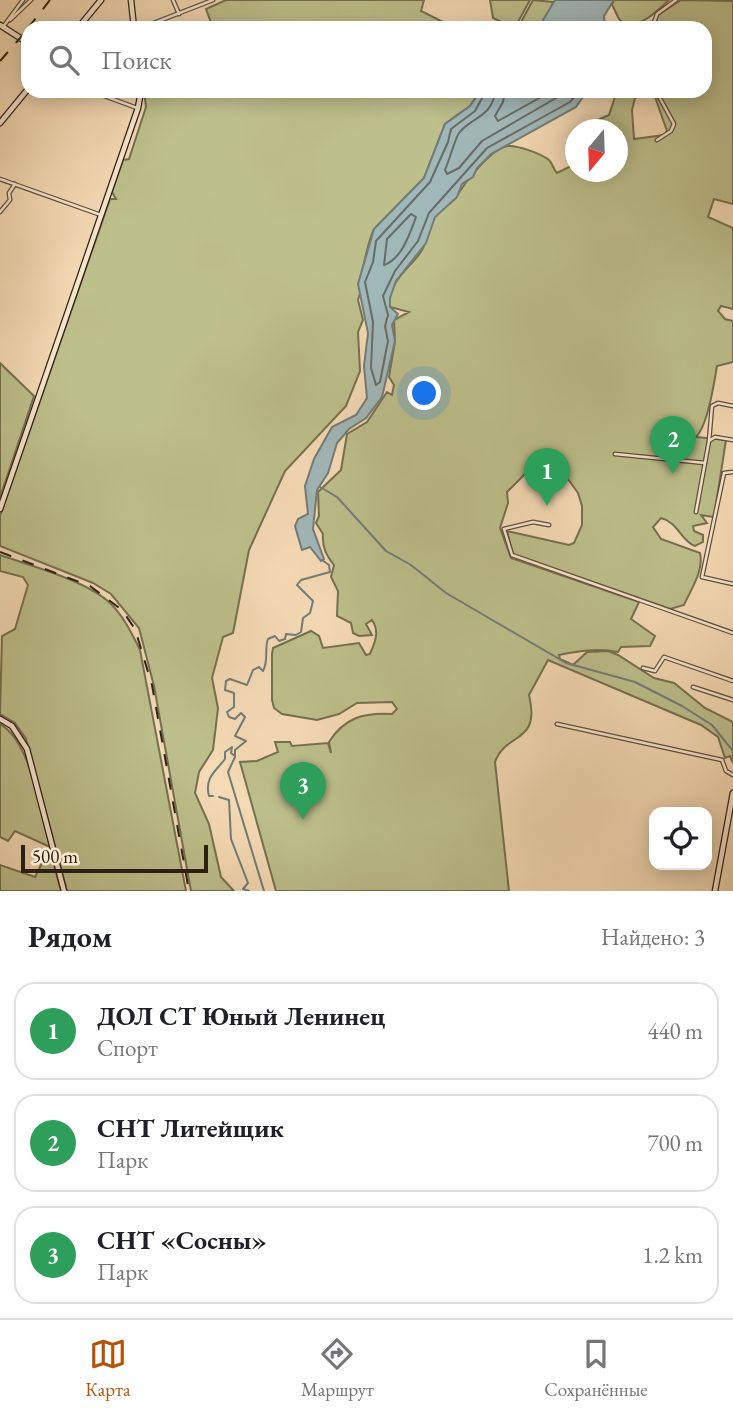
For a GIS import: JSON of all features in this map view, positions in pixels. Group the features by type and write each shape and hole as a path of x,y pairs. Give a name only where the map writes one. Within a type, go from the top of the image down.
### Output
{"street":[{"path":"0,34 23,0"},
{"path":"7,21 16,17 31,0"},
{"path":"84,21 101,0"},
{"path":"131,0 133,21"},
{"path":"173,0 179,14"},
{"path":"160,21 213,0"},
{"path":"654,21 657,14 676,0"},
{"path":"3,27 21,39"},
{"path":"0,123 21,98"},
{"path":"110,98 138,108"},
{"path":"0,509 140,98"},
{"path":"657,140 671,131 674,124 660,98"},
{"path":"0,179 101,215"},
{"path":"0,212 10,200 9,193 15,184"},
{"path":"696,512 709,441 712,404 733,406"},
{"path":"709,441 715,437 733,440"},
{"path":"615,454 705,463"},
{"path":"733,471 724,473 702,577 733,584"},
{"path":"549,525 533,522 504,528 512,555 683,618 733,633"},
{"path":"643,668 655,671 664,657 733,681"},
{"path":"693,687 733,700"},
{"path":"0,719 12,726 27,749 64,891"},
{"path":"557,724 722,760 726,771 733,775"},
{"path":"715,891 733,793"}],"green space":[{"path":"226,0 424,0 421,11 441,21 210,21 206,9"},
{"path":"490,0 530,0 519,21 499,21 493,18"},
{"path":"533,0 553,2 548,21 522,21"},
{"path":"614,0 669,0 642,21 622,21 612,5"},
{"path":"681,0 733,1 733,204 714,199 708,217 733,228 733,309 721,306 718,311 725,319 733,321 733,362 717,366 707,414 696,437 726,440 714,517 701,515 707,523 693,526 694,531 703,535 703,542 695,546 690,544 672,523 661,518 653,527 661,539 700,553 699,573 684,605 670,609 513,554 507,531 569,545 574,543 582,525 582,506 578,493 565,475 554,470 525,474 507,492 508,503 500,528 511,558 639,602 631,619 655,636 650,646 621,647 618,652 611,651 596,650 574,652 559,655 560,659 573,665 587,652 608,651 654,678 674,683 705,708 733,722 733,763 730,756 725,758 718,737 701,725 548,660 529,695 531,711 526,730 500,752 495,762 509,891 276,891 240,762 257,761 278,752 275,742 290,742 292,746 328,743 331,753 329,742 348,722 372,714 392,714 397,709 392,702 357,703 339,714 317,720 282,714 274,708 272,700 273,648 311,631 319,636 323,648 359,643 366,655 370,654 375,641 376,629 372,620 366,624 372,635 359,636 353,633 351,623 337,616 338,591 331,577 334,565 325,551 323,534 316,523 319,516 318,492 341,470 347,434 367,422 387,392 392,395 394,385 389,377 395,341 394,320 409,312 390,307 393,287 422,250 434,218 455,199 479,167 502,148 517,147 541,155 549,160 557,173 565,169 565,182 628,182 628,119 600,119 609,115 615,98 635,98 632,110 634,139 664,135 667,131 655,98 712,98 712,21 656,21 658,15"},
{"path":"145,98 475,98 470,106 445,124 424,178 374,229 358,284 361,290 358,300 363,320 358,332 360,371 346,406 285,471 249,550 233,633 223,637 212,678 218,708 213,750 199,772 195,793 209,824 221,877 234,891 191,891 154,686 139,628 111,594 93,583 0,546 0,516 110,199 116,199 112,192 123,160 129,159 146,107"},
{"path":"0,363 34,396 0,498"},
{"path":"0,555 88,588 111,604 131,632 140,650 186,891 67,891 26,739 15,723 0,714 2,636 15,629 28,585 23,577 0,571"},
{"path":"0,724 11,733 27,762 50,847 15,831 8,841 0,837"},
{"path":"44,859 53,861 61,891 0,891 0,865 35,877"}],"water":[{"path":"555,0 614,0 604,16 604,21 543,20"},
{"path":"475,98 582,98 576,107 491,154 477,168 473,177 462,184 457,197 435,217 426,243 396,281 390,298 390,307 398,314 392,325 395,341 382,397 366,418 349,429 337,443 328,473 317,490 313,529 324,559 321,561 310,547 302,550 295,526 298,519 308,514 305,486 314,459 332,427 356,415 367,398 364,366 368,333 358,284 374,229 424,178 445,124 470,106"}],"waterway":[{"path":"320,487 337,497 386,551 411,565 446,593 566,663 635,682 682,706 712,725 733,751"},
{"path":"213,796 209,796 208,784 225,759 225,752 232,747 231,753 235,756 235,750 246,741 235,736 245,717 241,713 235,719 229,717 227,712 234,707 234,693 225,690 226,681 230,679 247,685 253,670 259,667 263,671 268,639 275,636 279,641 285,639 286,634 296,635 301,632 303,618 310,613 313,601 297,585 301,580 330,572 329,565 322,560"},
{"path":"235,757 228,772 264,891"},
{"path":"219,797 229,800 231,839 248,883 243,889 249,891"}],"railway":[{"path":"34,21 50,0"},
{"path":"0,61 21,37"},
{"path":"0,552 90,586 122,610 135,629 152,685 189,891"}],"place":[{"name":"СНТ Литейщик","path":"673,474"},
{"name":"ДОЛ СТ Юный Ленинец","path":"547,506"},
{"name":"СНТ «Сосны»","path":"303,820"}]}
